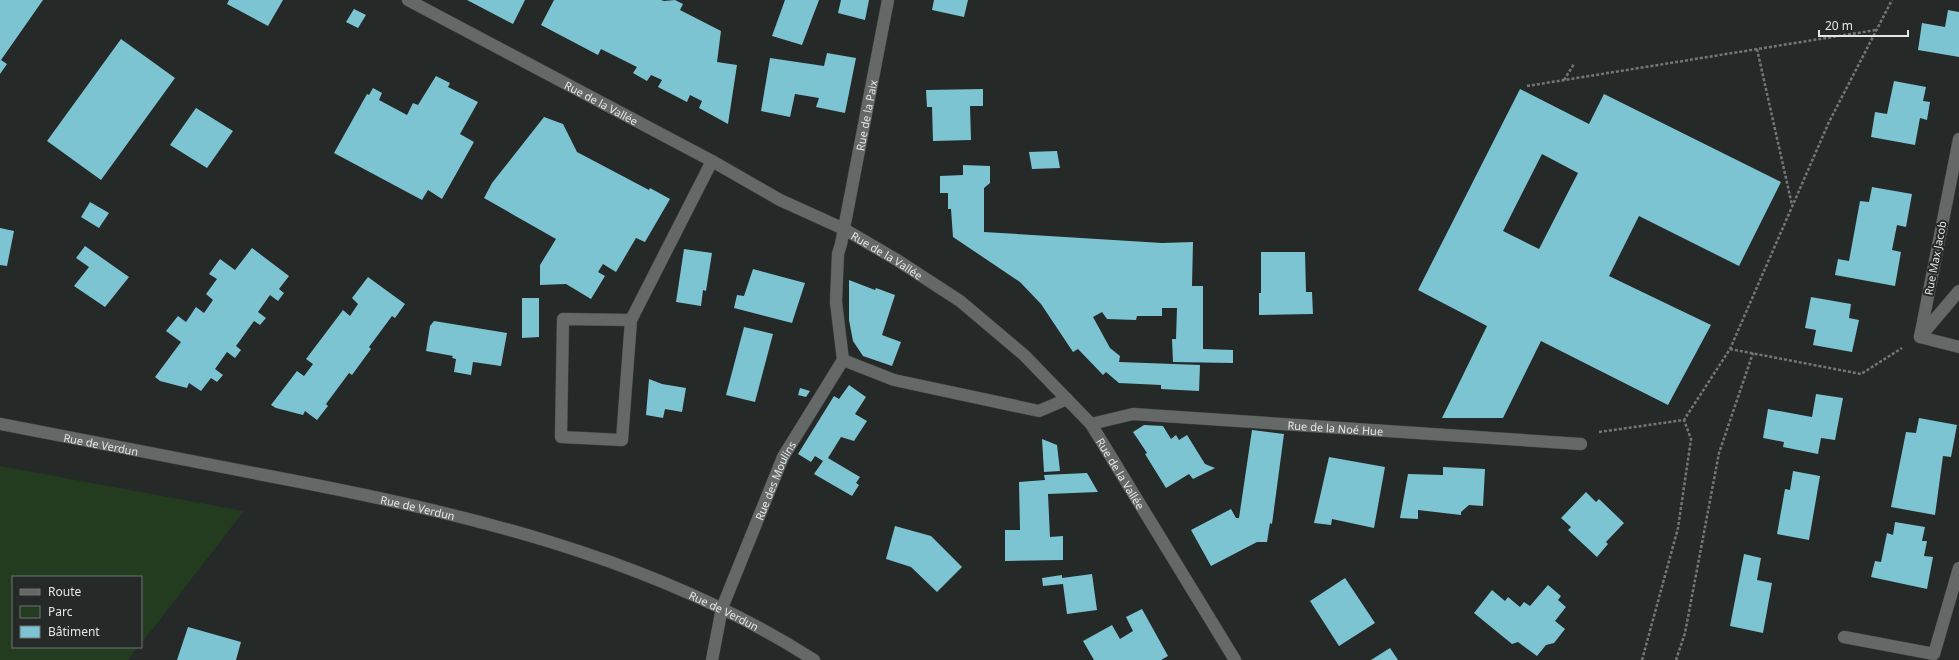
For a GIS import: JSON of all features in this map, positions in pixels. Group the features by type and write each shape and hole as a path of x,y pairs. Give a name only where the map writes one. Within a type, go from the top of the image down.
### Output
{"street":[{"name":"Rue de la Vallée","path":"408,0 712,161 780,200 844,229 897,260 960,301 1024,355 1091,424 1235,660"},
{"name":"Rue de la Paix","path":"844,229 856,174 888,0"},
{"name":"Rue Max Jacob","path":"1920,337 1959,140"},
{"path":"631,320 563,319 561,437 622,440 631,320 712,161"},
{"path":"844,229 838,254 836,302 843,360 894,380 1039,411 1067,399"},
{"path":"1959,291 1920,337 1959,347"},
{"name":"Rue des Moulins","path":"712,660 722,608 783,457 843,360"},
{"name":"Rue de la Noé Hue","path":"1091,424 1133,414 1581,444"},
{"name":"Rue de Verdun","path":"0,424 394,500 554,542 635,571 722,608 792,646 814,660"},
{"path":"1844,637 1934,654 1959,568"}],"path":[{"path":"1581,444 1594,432 1684,420 1730,349 1829,122 1892,0"},
{"path":"1527,86 1876,30"},
{"path":"1756,49 1792,206"},
{"path":"1564,80 1574,64"},
{"path":"1730,349 1862,374 1920,337"},
{"path":"1676,660 1686,633 1719,453 1753,353"},
{"path":"1642,660 1678,528 1691,439 1684,420"}],"green space":[{"path":"0,466 244,511 142,643 142,576 12,576 12,648 137,648 128,660 0,660"}],"building":[{"path":"0,0 43,0 1,60 7,64 0,74"},
{"path":"229,0 283,0 268,26 227,4"},
{"path":"467,0 525,0 513,24"},
{"path":"554,0 675,0 683,4 680,10 721,31 717,62 737,65 728,124 699,108 702,101 690,95 687,102 658,87 662,80 651,75 647,81 633,73 637,67 601,49 598,55 541,25"},
{"path":"785,0 819,0 802,45 772,36"},
{"path":"841,0 869,0 865,20 838,13"},
{"path":"934,0 968,0 964,17 932,10"},
{"path":"354,9 366,15 358,28 346,22"},
{"path":"1948,10 1959,12 1959,57 1918,50 1922,23 1945,27"},
{"path":"121,39 175,78 101,180 47,141"},
{"path":"827,53 856,58 845,113 816,107 819,98 795,94 790,117 761,111 770,58 824,66"},
{"path":"436,76 450,83 448,87 478,102 460,134 474,142 442,199 428,190 422,200 334,153 367,94 369,95 373,88 382,93 379,100 407,115 413,103 418,105"},
{"path":"1894,81 1926,87 1923,101 1930,102 1927,120 1920,118 1915,145 1871,137 1875,112 1887,114"},
{"path":"983,89 983,106 970,106 971,140 933,141 932,107 927,107 926,90"},
{"path":"1520,89 1589,124 1604,94 1781,182 1739,266 1639,216 1609,276 1711,325 1668,405 1541,341 1503,418 1442,418 1487,326 1418,290","holes":["1542,154 1578,173 1539,249 1503,231"]},
{"path":"196,108 233,131 207,168 170,145"},
{"path":"544,117 563,124 577,152 649,190 650,188 670,199 645,242 636,238 616,272 603,264 598,272 605,276 591,299 566,284 540,285 540,265 556,239 484,198 492,183"},
{"path":"1057,151 1060,168 1032,169 1029,152"},
{"path":"963,165 990,166 990,183 984,188 984,232 1162,243 1193,242 1192,286 1203,286 1203,349 1233,350 1233,363 1173,362 1172,339 1176,339 1177,308 1162,308 1162,316 1137,316 1136,320 1107,319 1102,312 1093,317 1110,348 1120,356 1119,362 1200,365 1199,391 1161,389 1161,385 1119,383 1106,372 1103,375 1078,349 1073,352 1041,304 1020,282 953,237 951,209 948,209 948,193 940,193 940,176 963,175"},
{"path":"1872,187 1912,194 1906,227 1897,225 1892,250 1901,252 1895,286 1835,275 1838,259 1849,261 1860,201 1869,202"},
{"path":"90,202 109,213 99,228 81,217"},
{"path":"0,228 14,231 7,266 0,265"},
{"path":"85,246 129,277 105,307 74,286 89,267 76,258"},
{"path":"252,248 289,276 279,289 284,293 278,301 270,295 258,312 266,318 260,325 254,321 236,346 241,350 235,358 227,352 215,369 223,375 217,382 211,378 201,391 189,383 187,388 160,381 155,377 181,342 166,331 178,316 186,322 196,307 204,313 213,300 206,294 217,279 209,274 220,259 235,270"},
{"path":"684,249 712,253 706,291 703,290 701,306 676,302"},
{"path":"1261,252 1305,252 1306,292 1312,292 1313,314 1259,315 1259,293 1261,293"},
{"path":"753,269 805,283 792,323 734,308 737,295 744,296"},
{"path":"368,277 405,304 395,318 392,316 369,347 371,349 352,375 349,373 326,404 328,406 317,420 305,411 303,415 276,408 271,405 297,371 304,376 313,364 306,359 343,310 350,316 358,304 352,298"},
{"path":"849,280 875,290 876,288 895,295 882,335 901,342 892,366 863,356 853,341 849,320"},
{"path":"1811,297 1851,304 1849,318 1859,320 1852,352 1813,345 1816,330 1805,328"},
{"path":"522,298 539,298 539,337 522,338"},
{"path":"434,321 507,333 501,366 473,362 471,375 454,372 456,359 452,358 453,356 426,351 430,326"},
{"path":"744,327 773,334 755,402 726,395"},
{"path":"649,379 662,384 686,388 682,412 665,409 663,418 646,415"},
{"path":"849,385 866,397 855,414 867,421 854,441 841,437 828,458 860,477 856,483 859,485 852,496 814,474 823,461 815,456 811,462 798,454 834,396 839,399"},
{"path":"800,388 810,391 806,397 798,395"},
{"path":"1816,394 1843,398 1835,440 1821,438 1818,454 1783,447 1784,442 1763,438 1768,409 1812,417"},
{"path":"1919,418 1957,425 1951,457 1943,456 1935,515 1891,507 1906,432 1916,433"},
{"path":"1144,425 1163,426 1171,439 1176,435 1179,440 1187,435 1205,464 1215,468 1193,479 1189,474 1166,488 1145,454 1147,453 1133,432"},
{"path":"1252,430 1284,434 1272,524 1270,523 1267,542 1257,542 1211,566 1191,530 1231,509 1236,518 1239,518"},
{"path":"1042,439 1057,445 1060,471 1044,472"},
{"path":"1329,457 1385,467 1374,528 1332,519 1331,525 1314,523"},
{"path":"1443,467 1485,469 1483,506 1469,505 1461,512 1461,515 1418,510 1418,519 1400,518 1408,474 1443,475"},
{"path":"1793,471 1820,476 1809,540 1777,534 1785,489 1790,490"},
{"path":"1087,473 1098,492 1048,494 1050,537 1063,536 1063,560 1005,561 1005,530 1020,530 1019,482 1045,480 1044,475"},
{"path":"1586,492 1596,502 1599,499 1624,523 1606,542 1608,544 1597,557 1568,530 1571,527 1561,518"},
{"path":"1895,522 1925,527 1922,541 1927,541 1924,556 1933,557 1927,589 1871,577 1875,561 1881,562 1887,533 1893,535"},
{"path":"895,526 931,536 962,567 937,592 911,567 886,559"},
{"path":"1744,554 1761,558 1757,580 1772,583 1763,633 1730,626"},
{"path":"1092,574 1097,610 1067,614 1063,584 1043,586 1042,578 1062,575 1062,578"},
{"path":"1345,578 1375,623 1339,646 1310,601"},
{"path":"1548,585 1561,596 1558,600 1566,607 1555,621 1565,629 1554,643 1546,645 1537,656 1518,642 1512,644 1474,613 1492,590 1505,601 1508,597 1520,607 1524,602 1530,606"},
{"path":"1142,609 1168,656 1161,660 1094,660 1083,641 1112,625 1120,639 1133,631 1126,617"},
{"path":"188,627 241,642 236,660 177,660"},
{"path":"1390,648 1398,660 1371,660"}]}
